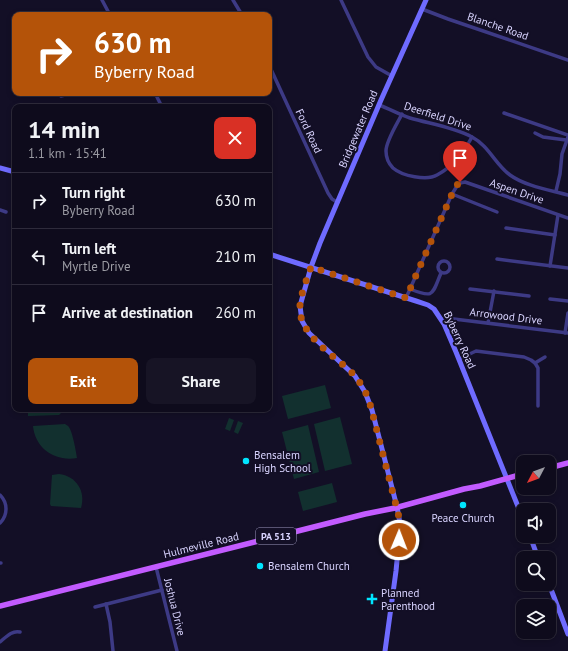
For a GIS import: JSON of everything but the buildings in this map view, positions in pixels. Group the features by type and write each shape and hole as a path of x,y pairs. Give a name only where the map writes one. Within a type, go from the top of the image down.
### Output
{"main road":[{"name":"Bridgewater Road","path":"386,651 399,540 400,522 397,507 366,392 355,376 309,333 302,321 300,306 320,242 426,0"},
{"path":"0,168 12,171"},
{"name":"Byberry Road","path":"272,255 431,306 435,310 441,319 459,359 517,503"},
{"path":"556,466 568,463"},
{"name":"Hulmeville Road","path":"0,606 516,476"},
{"path":"552,591 568,634"}],"street":[{"path":"102,0 108,12"},
{"path":"233,0 240,12"},
{"path":"341,0 368,57 376,67 392,76"},
{"name":"Blanche Road","path":"422,9 568,60"},
{"name":"Ford Road","path":"272,72 328,193 332,199 337,202"},
{"name":"Deerfield Drive","path":"379,105 409,117 458,131 472,137 484,146 501,166 522,182 568,194"},
{"path":"504,113 567,137"},
{"path":"402,114 386,152 391,165 396,170 405,174 427,178 438,175 446,170 460,156 472,137"},
{"path":"535,133 543,137 567,137"},
{"path":"556,191 560,174 562,154 567,137"},
{"name":"Aspen Drive","path":"452,194 460,182 465,182 568,218"},
{"path":"406,298 411,290 452,194 497,212"},
{"path":"0,210 6,212"},
{"path":"550,266 558,215"},
{"path":"506,228 555,235"},
{"path":"497,259 568,268"},
{"path":"411,290 424,294 431,294 441,273"},
{"path":"470,288 530,296"},
{"path":"488,323 494,291"},
{"path":"550,299 568,301"},
{"path":"566,333 568,313"},
{"name":"Arrowood Drive","path":"441,319 446,318 566,333"},
{"path":"459,359 476,351 524,357 531,360 538,368 538,406"},
{"path":"535,363 544,357"},
{"path":"0,495 5,502 6,509 5,516 0,523"},
{"name":"Joshua Drive","path":"156,567 177,651"},
{"path":"95,607 162,590"},
{"path":"106,604 110,622 113,651"},
{"path":"0,642 9,634 17,631 20,632"}],"green space":[{"path":"325,385 331,408 288,419 282,396"},
{"path":"28,412 61,412 59,415 28,416"},
{"path":"340,417 352,464 325,471 314,424"},
{"path":"229,418 234,420 230,431 225,429"},
{"path":"238,421 243,423 238,434 234,432"},
{"path":"65,424 71,431 77,458 61,458 48,452 38,441 33,426"},
{"path":"308,425 319,472 294,479 282,432"},
{"path":"52,475 65,475 75,481 78,485 82,496 81,508 51,506"},
{"path":"332,483 337,502 303,511 298,492"}],"place":[{"name":"Bensalem High School","path":"246,461"},
{"name":"Peace Church","path":"463,505"},
{"name":"Bensalem Church","path":"260,566"},
{"name":"Planned Parenthood","path":"372,599"}],"route":[{"path":"399,540 400,522 398,513 366,392 355,376 309,333 302,321 300,306 311,267 406,298 452,194 460,182"}]}
